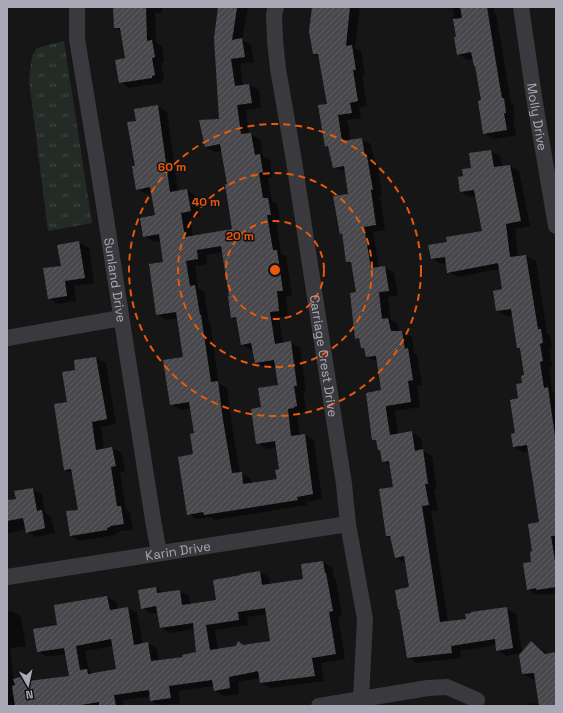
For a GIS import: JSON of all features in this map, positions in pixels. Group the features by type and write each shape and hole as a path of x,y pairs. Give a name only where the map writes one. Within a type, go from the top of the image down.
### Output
{"street":[{"name":"Sunland Drive","path":"77,7 76,39 107,221 159,553"},
{"name":"Carriage Crest Drive","path":"276,7 274,14 278,69 293,155 348,524 365,618 362,703"},
{"name":"Molly Drive","path":"521,7 534,98 556,226"},
{"path":"7,338 121,318"},
{"name":"Karin Drive","path":"7,577 348,524"},
{"path":"319,706 362,703 428,688 447,687 477,700"}],"green space":[{"path":"64,41 92,223 48,231 29,80 32,56 37,48"}],"building":[{"path":"113,7 146,7 147,41 152,40 155,57 152,58 155,75 152,76 152,78 119,83 115,60 125,58 120,28 114,28"},
{"path":"218,7 237,8 232,40 242,38 245,57 231,59 235,86 249,84 252,103 237,105 241,134 251,133 255,155 260,154 263,172 259,173 263,198 268,198 271,215 267,215 273,250 277,250 283,291 277,291 279,311 270,312 275,344 291,341 297,386 294,386 297,406 288,409 291,436 305,434 313,494 297,497 298,500 204,515 203,512 187,515 178,457 193,454 190,434 194,433 189,402 170,405 163,360 183,357 176,312 156,315 149,264 163,262 159,234 143,237 140,218 155,215 150,187 136,190 132,166 135,166 127,122 136,121 134,109 158,105 170,192 187,189 191,211 181,213 185,237 232,229 225,184 227,184 220,144 205,147 199,120 219,119 214,38","holes":["221,246 231,318 236,317 241,345 251,343 255,363 274,360 278,385 258,388 261,407 251,409 256,444 275,441 279,469 275,470 277,479 243,484 242,472 232,473 218,381 211,382 195,285 190,286 186,261 198,259 197,250"]},
{"path":"312,7 350,7 346,46 352,45 356,70 353,70 358,101 350,103 352,113 338,115 342,141 362,138 365,156 367,156 373,190 371,190 376,225 364,227 371,268 385,266 389,291 379,292 382,319 388,318 391,331 402,331 405,349 408,348 413,380 408,381 411,402 386,406 386,409 390,435 412,431 415,451 423,449 428,484 425,484 429,505 422,506 440,622 466,619 465,614 471,612 507,607 513,648 496,651 495,639 451,646 452,653 407,658 395,590 409,587 404,556 395,558 390,536 386,536 379,489 393,487 389,461 382,462 380,450 378,450 376,440 372,440 366,393 381,390 376,356 366,357 364,348 361,348 359,338 355,339 350,293 356,292 351,262 346,262 342,233 340,235 333,196 348,194 344,166 333,168 328,146 325,147 318,105 327,104 318,54 313,54 309,31"},
{"path":"460,7 487,7 502,98 504,98 506,113 504,113 507,130 483,134 478,101 481,100 471,52 457,55 453,19 462,18"},
{"path":"491,150 494,167 510,165 521,221 506,224 510,257 526,255 538,329 541,329 543,343 540,344 543,361 540,362 544,388 548,387 556,443 556,536 551,536 556,567 556,587 536,590 536,588 527,590 523,563 531,562 530,552 532,551 528,524 539,522 533,482 527,445 513,447 511,434 515,433 510,400 518,398 516,384 522,383 521,376 524,375 520,348 517,348 511,309 496,311 493,291 502,289 498,263 447,273 445,257 431,259 428,245 447,242 446,237 482,231 474,190 460,192 458,177 463,176 462,169 471,168 469,153"},
{"path":"79,241 85,278 65,281 67,296 48,299 43,268 61,266 57,245"},
{"path":"96,357 107,419 92,422 96,450 112,447 116,466 111,467 117,506 121,506 124,524 110,526 107,530 70,536 66,511 78,510 71,469 64,470 54,404 67,402 62,372 75,370 74,360"},
{"path":"33,488 37,511 42,510 45,528 26,533 23,518 7,521 7,500 16,499 14,491"},
{"path":"323,561 333,611 329,612 336,654 312,658 315,676 260,683 258,671 229,677 230,688 214,691 212,680 169,686 171,698 150,701 149,690 114,695 116,706 99,706 99,702 75,706 15,706 12,686 15,685 13,679 27,675 28,681 69,676 64,648 37,652 33,629 57,625 54,605 107,596 110,610 128,607 134,645 148,642 151,661 183,657 182,655 196,652 193,623 160,628 156,606 141,609 138,590 156,587 157,593 180,590 182,605 216,600 213,580 260,571 262,585 303,579 301,564","holes":["265,608 270,641 243,645 238,641 236,646 210,650 206,625 239,620 238,612","111,639 116,669 88,674 87,669 80,670 76,646"]},
{"path":"531,641 545,654 556,652 556,706 539,706 534,673 522,674 519,655"}]}
